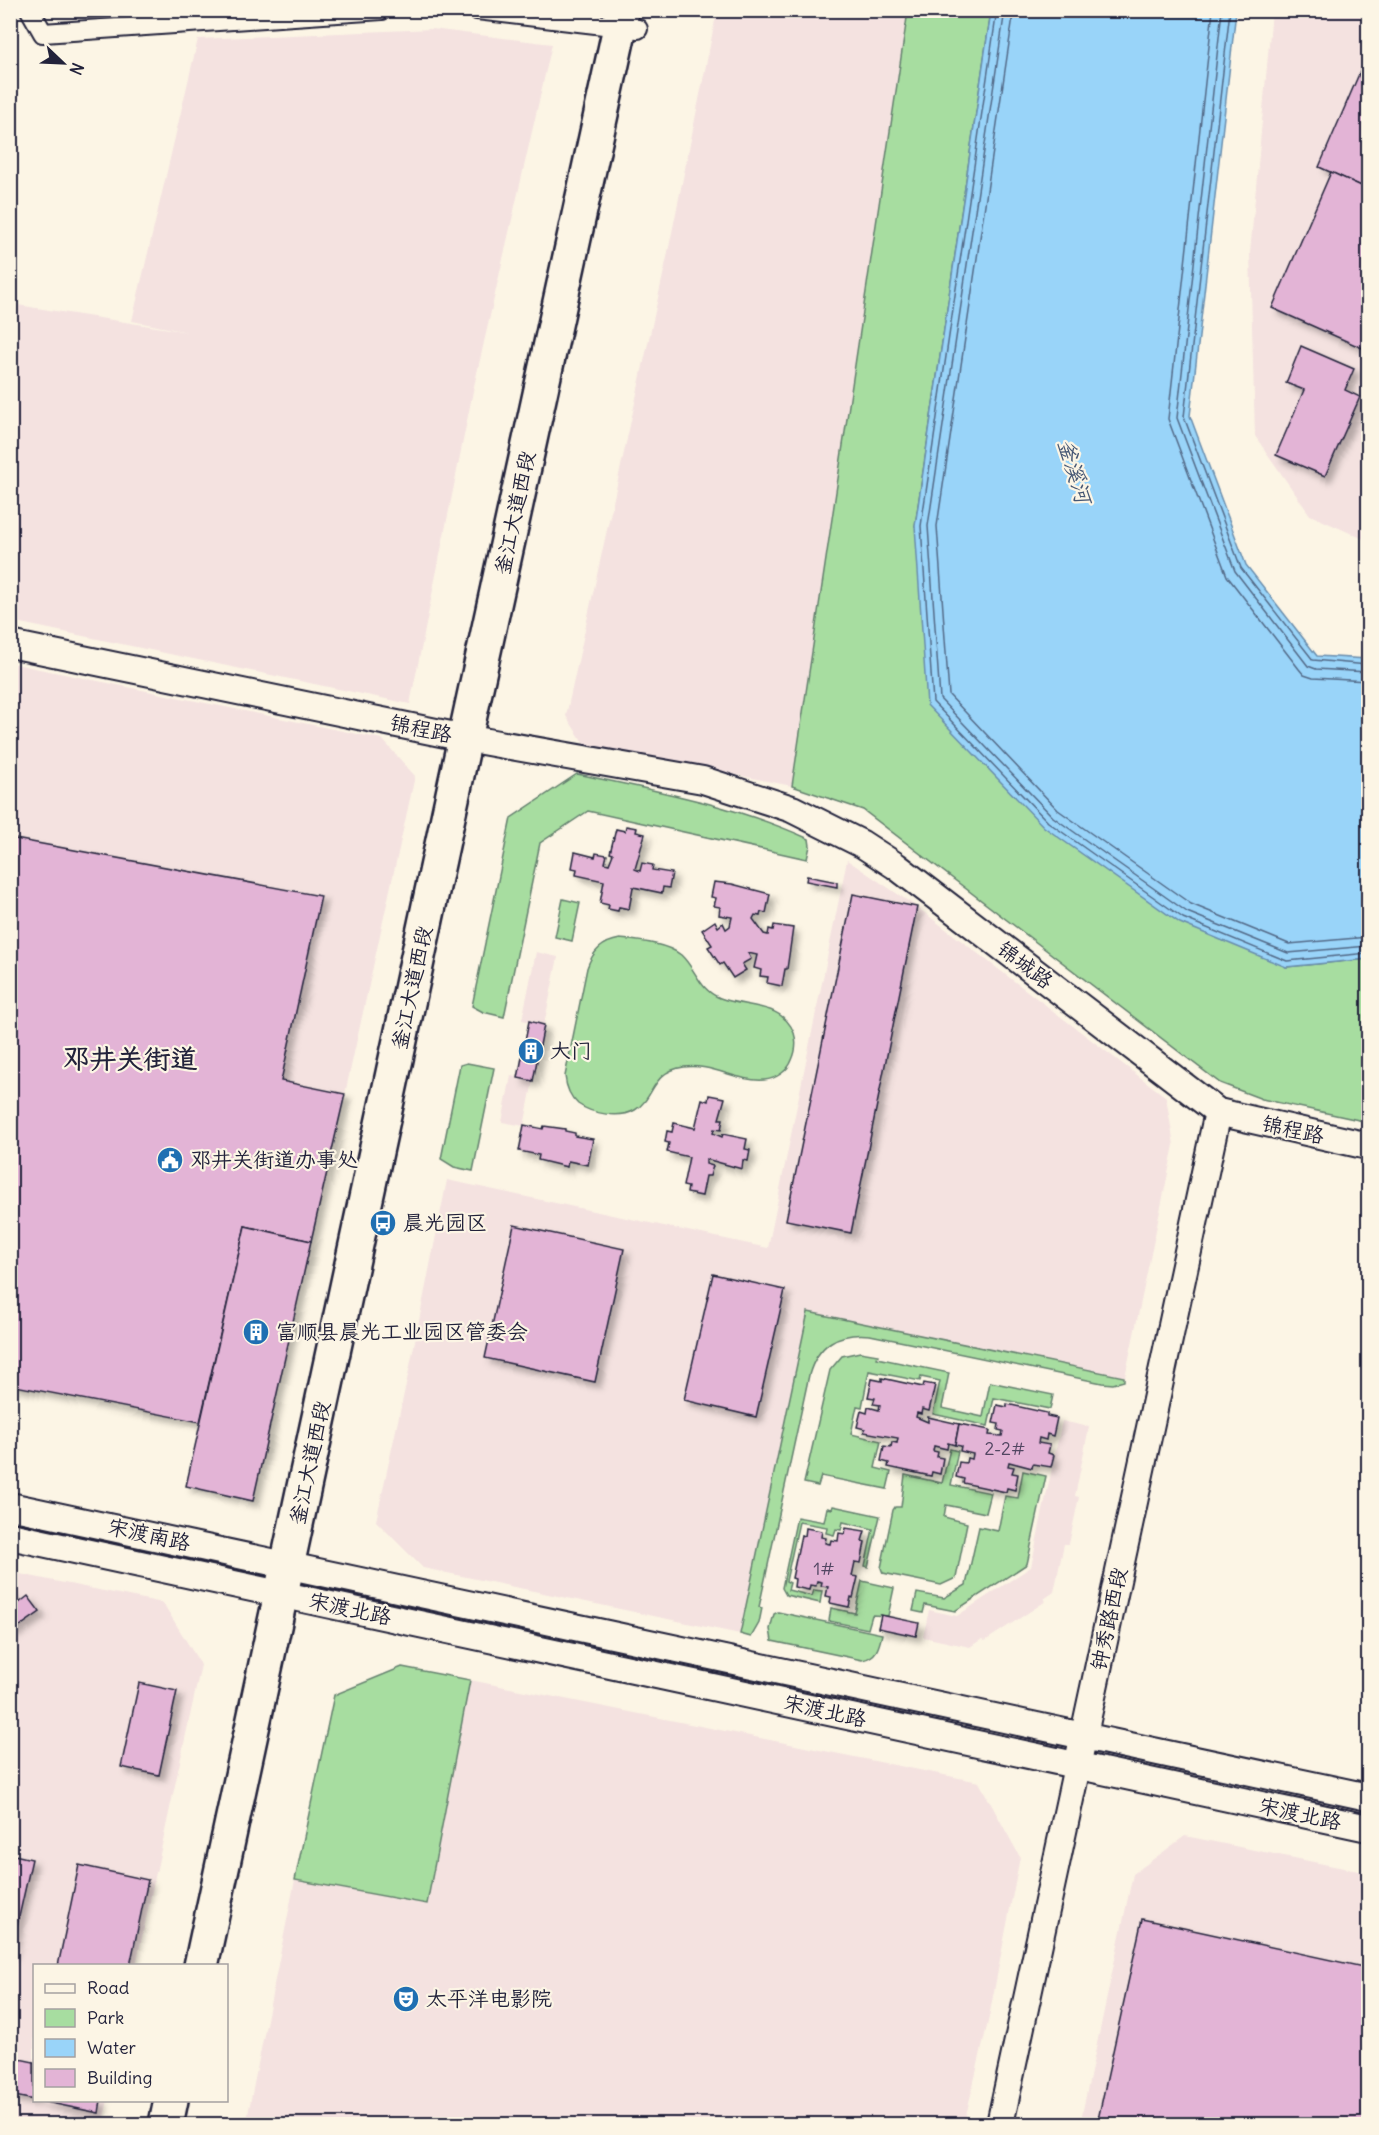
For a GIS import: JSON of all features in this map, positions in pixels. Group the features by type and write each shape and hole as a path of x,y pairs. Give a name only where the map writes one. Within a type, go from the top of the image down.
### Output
{"highway":[{"name":"釜江大道西段","path":"222,1964 295,1582 629,19"},
{"name":"釜江大道西段","path":"201,1964 295,1582"},
{"path":"166,2124 171,2102"},
{"path":"187,2124 192,2102"}],"main road":[{"name":"锦程路","path":"10,644 475,740 703,780 782,805 828,826"},
{"name":"锦城路","path":"828,826 896,866 1218,1112"},
{"name":"锦程路","path":"1218,1112 1368,1146"},
{"name":"钟秀路西段","path":"1000,2124 1218,1112"},
{"name":"宋渡南路","path":"10,1506 295,1582"},
{"name":"宋渡南路","path":"10,1536 295,1582"},
{"name":"宋渡北路","path":"295,1582 1084,1736 1368,1797"},
{"name":"宋渡北路","path":"295,1582 1078,1766 1368,1828"}],"street":[{"path":"30,10 43,33 381,10"},
{"path":"477,10 629,19"}],"shaded area":[{"path":"717,11 908,11 792,786 585,745 566,716 667,257"},
{"path":"1272,11 1368,11 1368,541 1310,515 1255,436 1250,253"},
{"path":"432,29 552,44 474,386 410,704 11,621 11,304 188,332 132,321 198,39"},
{"path":"10,663 382,739 415,776 345,1094 281,1081 321,896 11,838"},
{"path":"847,860 917,907 1166,1097 1174,1145 1125,1377 808,1312 740,1634 423,1568 376,1521 447,1180 768,1248"},
{"path":"536,952 558,957 544,1025 522,1020"},
{"path":"511,1076 533,1081 524,1126 502,1122"},
{"path":"1062,1421 1089,1427 1075,1496 1079,1497 1069,1544 1064,1544 1054,1592 1044,1599 1046,1601 985,1641 982,1639 970,1647 923,1637 929,1610 957,1616 1031,1567"},
{"path":"10,1572 163,1603 201,1665 136,1964 33,1964 33,2102 108,2102 102,2124 11,2124"},
{"path":"470,1680 979,1782 1020,1857 988,2022 964,2124 246,2124 295,1880 427,1904"},
{"path":"1185,1836 1368,1873 1368,2124 1080,2124 1133,1874"}],"green space":[{"path":"908,11 991,11 915,526 1286,967 1368,959 1368,1122 1262,1099 1220,1083 863,810 792,786"},
{"path":"577,774 695,800 781,827 809,839 807,859 588,811 540,843 504,1017 483,1012 472,1006 511,818"},
{"path":"563,899 580,903 572,941 555,937"},
{"path":"620,939 652,943 675,951 686,961 702,985 713,994 730,1001 772,1011 781,1016 789,1023 796,1040 788,1068 777,1076 754,1080 694,1066 684,1067 673,1070 659,1079 642,1105 629,1113 606,1114 578,1104 569,1091 565,1076 587,968 599,948 608,942"},
{"path":"467,1063 494,1068 473,1171 454,1167 441,1159 460,1065"},
{"path":"808,1312 1124,1377 1124,1381 1113,1384 1102,1383 870,1335 848,1336 831,1342 818,1355 809,1375 759,1607 762,1608 759,1623 751,1637 740,1634"},
{"path":"860,1352 878,1355 877,1358 949,1373 942,1408 983,1417 990,1382 1053,1395 1050,1409 994,1398 988,1426 933,1414 940,1381 921,1377 920,1381 869,1371 862,1407 857,1406 851,1434 881,1441 875,1468 891,1472 887,1489 821,1476 818,1486 804,1483 830,1370 842,1356"},
{"path":"950,1449 958,1451 951,1485 991,1493 986,1513 946,1505 944,1517 967,1523 956,1578 941,1585 883,1573 881,1568 893,1510 895,1507 901,1507 905,1475 942,1483"},
{"path":"1023,1471 1046,1476 1027,1564 955,1611 925,1605 923,1613 913,1611 917,1593 944,1598 966,1585 979,1527 998,1531 1005,1496 1018,1498"},
{"path":"833,1506 880,1516 868,1567 865,1566 873,1529 843,1522 841,1530 836,1529 834,1535 826,1533 827,1527 799,1522 786,1581 790,1583 788,1590 812,1596 814,1590 822,1591 820,1603 786,1595 782,1588 797,1517 824,1522 827,1508 832,1509"},
{"path":"862,1581 894,1588 888,1616 872,1615 868,1629 829,1621 831,1608 855,1613"},
{"path":"778,1612 882,1634 880,1643 871,1657 862,1660 772,1641 770,1629 774,1614"},
{"path":"402,1667 470,1680 427,1904 295,1880 334,1695"}],"water":[{"name":"釜溪河","path":"991,11 1236,11 1190,416 1246,565 1317,656 1368,659 1368,959 1286,967 1180,923 1044,827 927,705 915,526"}],"building":[{"path":"1368,53 1368,189 1319,167"},
{"path":"1331,172 1368,189 1368,334 1362,348 1272,308"},
{"path":"1301,346 1354,369 1345,390 1360,397 1325,476 1276,455 1304,390 1286,383"},
{"path":"626,826 637,828 636,832 645,834 635,869 640,871 642,863 653,865 652,870 672,873 669,888 663,887 662,893 633,887 629,909 619,907 618,911 608,909 609,905 600,903 604,881 576,875 577,869 572,868 575,852 595,857 596,853 607,855 605,863 609,864 613,854 610,853 616,829 625,831"},
{"name":"邓井关街道办事处","path":"10,838 321,896 281,1081 345,1094 311,1241 245,1226 200,1422 10,1385"},
{"path":"807,876 837,882 837,887 806,881"},
{"path":"714,882 732,884 770,894 766,913 761,912 760,916 755,915 753,919 764,934 768,935 769,929 773,930 774,925 793,928 782,986 767,983 768,977 760,976 761,970 754,968 757,955 748,953 751,959 742,964 746,970 733,978 723,963 720,965 708,947 712,945 702,930 715,921 718,927 723,923 726,929 730,926 732,917 719,915 720,907 714,906 716,898 711,897"},
{"path":"853,894 917,907 851,1233 786,1220"},
{"name":"大门","path":"529,1021 544,1025 533,1081 518,1078"},
{"path":"709,1095 725,1098 719,1119 723,1119 721,1130 714,1129 713,1133 722,1137 723,1134 747,1139 745,1149 750,1150 748,1161 743,1160 742,1169 706,1159 706,1164 713,1166 710,1176 706,1176 702,1196 687,1193 688,1187 683,1186 689,1157 667,1152 669,1143 665,1142 667,1131 672,1132 674,1123 695,1128 702,1099 708,1101"},
{"path":"524,1125 543,1129 544,1126 565,1129 565,1131 575,1133 575,1136 593,1139 588,1165 568,1161 567,1167 538,1160 539,1155 519,1151"},
{"path":"514,1225 624,1249 595,1382 485,1358"},
{"name":"富顺县晨光工业园区管委会","path":"245,1226 311,1241 253,1501 186,1486"},
{"path":"713,1274 785,1290 756,1417 684,1400"},
{"path":"882,1378 923,1387 924,1383 935,1385 929,1411 922,1409 921,1414 917,1413 916,1417 928,1422 928,1417 959,1424 955,1445 948,1443 947,1449 934,1446 933,1451 938,1452 937,1457 943,1458 940,1474 932,1472 931,1476 888,1467 889,1463 881,1461 884,1446 891,1447 892,1442 897,1443 898,1438 864,1432 865,1429 857,1427 861,1411 867,1413 868,1407 879,1410 880,1405 873,1404 875,1398 868,1397 872,1379 882,1381"},
{"path":"1007,1404 1047,1413 1047,1416 1057,1418 1053,1436 1047,1434 1046,1440 1039,1438 1038,1443 1050,1445 1048,1453 1054,1455 1051,1467 1033,1464 1032,1468 1009,1462 1008,1466 1014,1467 1012,1473 1018,1474 1015,1490 1007,1488 1006,1492 963,1483 964,1479 956,1477 959,1462 966,1463 967,1458 972,1459 973,1454 960,1451 961,1446 955,1445 959,1424 990,1430 989,1435 1002,1436 1003,1431 998,1430 999,1424 993,1423 997,1405 1007,1407"},
{"path":"806,1528 822,1531 821,1537 826,1538 825,1543 830,1544 831,1540 838,1541 839,1533 845,1534 846,1528 865,1531 861,1563 855,1562 852,1576 858,1577 849,1607 830,1603 831,1597 826,1596 828,1587 821,1586 822,1582 817,1581 816,1586 810,1585 809,1590 794,1587 795,1579 792,1578 801,1535 805,1536"},
{"path":"10,1591 19,1603 28,1596 40,1612 10,1633"},
{"path":"881,1615 919,1623 916,1636 878,1628"},
{"path":"139,1683 177,1691 159,1775 121,1767"},
{"path":"10,1854 32,1859 10,1957"},
{"path":"79,1865 148,1880 130,1964 58,1964"},
{"path":"1142,1919 1368,1968 1368,2124 1097,2124"},
{"path":"10,2057 33,2062 33,2100 10,2095"},
{"path":"46,2102 101,2102 99,2113"}],"place":[{"name":"大门","path":"531,1051"},
{"name":"邓井关街道办事处","path":"170,1160"},
{"name":"晨光园区","path":"383,1223"},
{"name":"富顺县晨光工业园区管委会","path":"256,1332"},
{"name":"太平洋电影院","path":"406,1999"}],"district":[{"name":"邓井关街道","path":"130,1059"}]}
